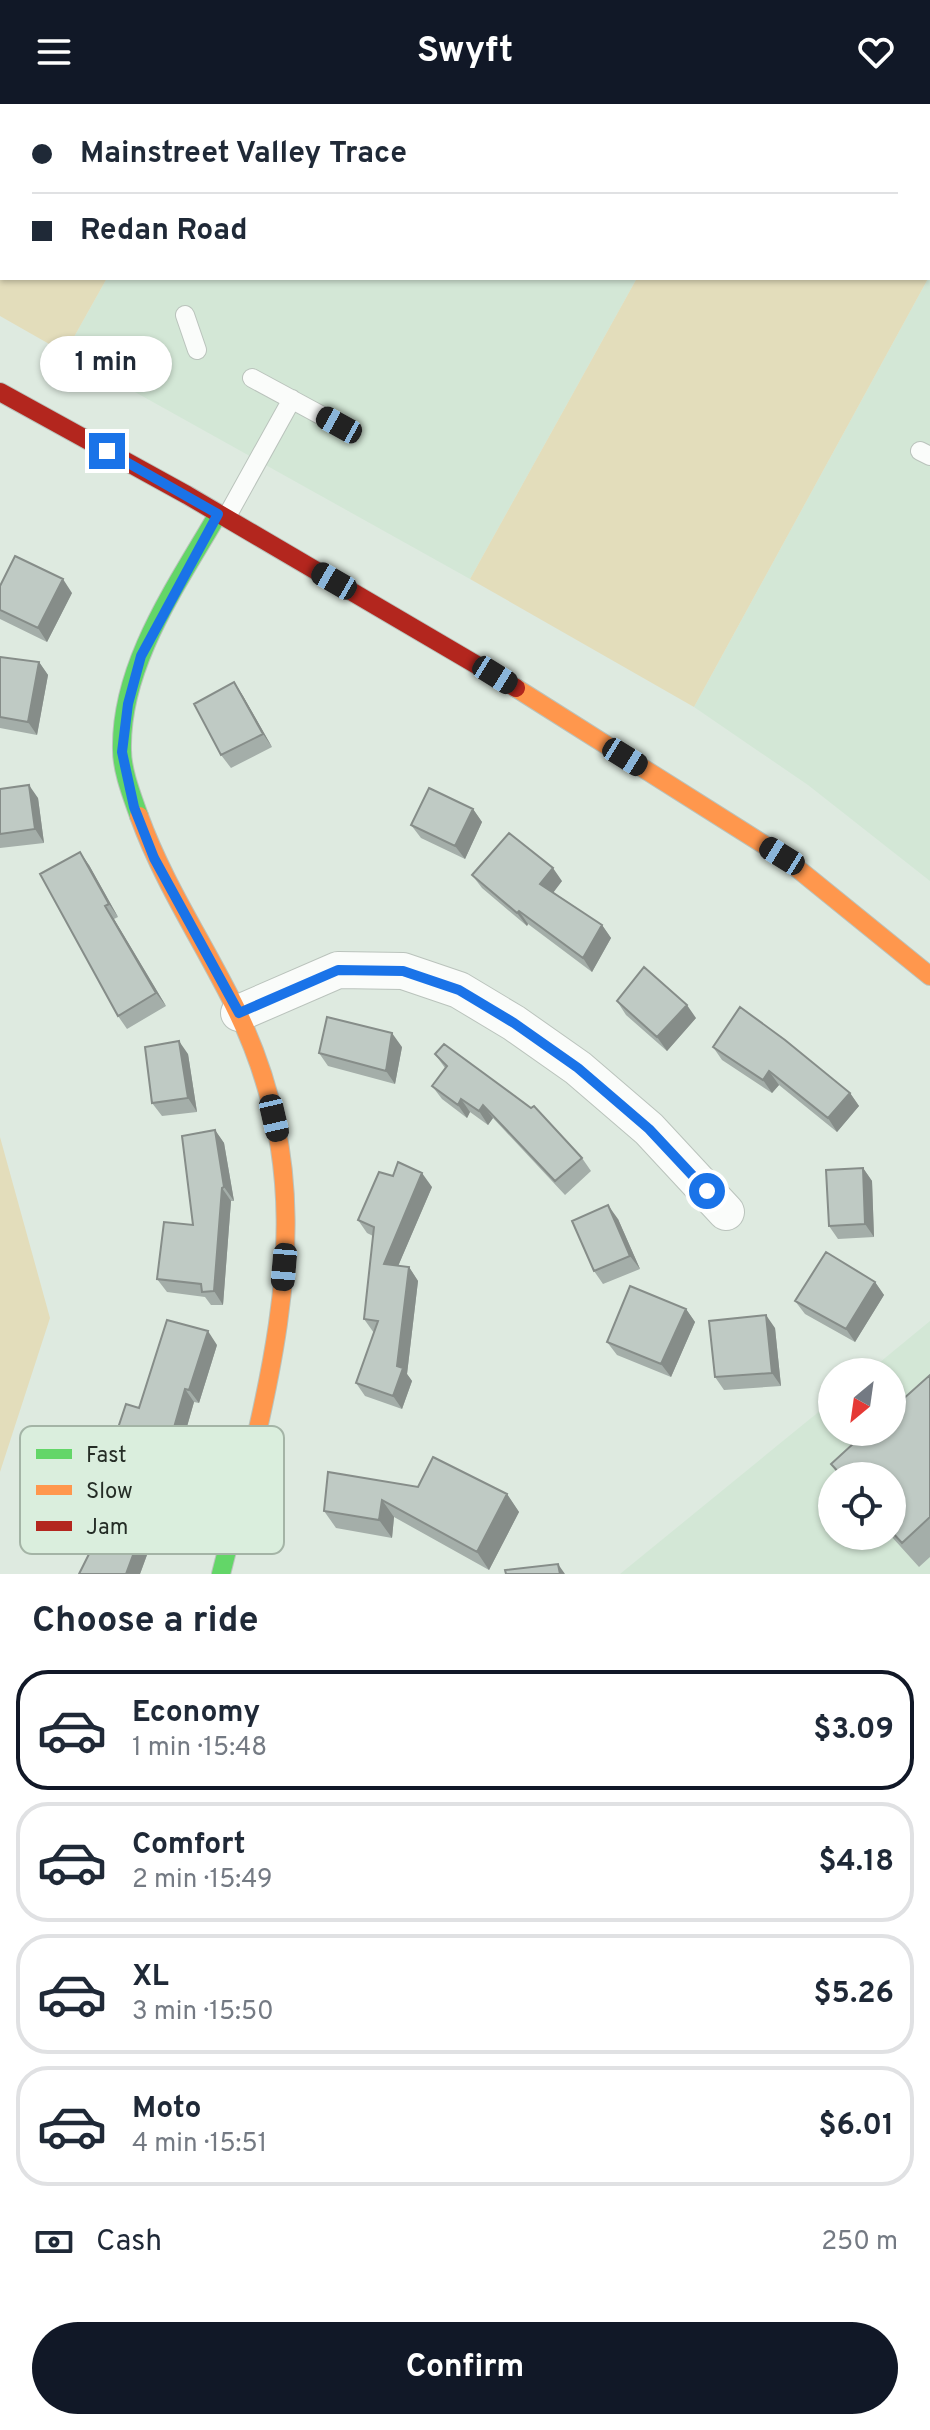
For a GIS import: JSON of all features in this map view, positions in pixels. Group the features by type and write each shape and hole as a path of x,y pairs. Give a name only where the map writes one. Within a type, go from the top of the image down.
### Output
{"street":[{"path":"0,392 222,516 495,675 782,856 930,976"},
{"path":"222,516 141,656 128,704 122,752 134,807 154,858 239,1013 269,1095 284,1163 287,1237 277,1340 259,1426"},
{"path":"239,1013 338,970 403,971 459,990 514,1023 578,1068 649,1129 726,1212"},
{"path":"221,1574 226,1554"}],"lane":[{"path":"185,315 197,350"},
{"path":"252,378 339,425"},
{"path":"222,516 292,399"}],"shaded area":[{"path":"0,280 106,280 65,353 0,316"},
{"path":"106,280 636,280 470,579 65,353"},
{"path":"636,280 927,280 694,707 470,579"},
{"path":"930,280 930,881 808,785 694,707"},
{"path":"0,1137 50,1318 0,1472"},
{"path":"930,1321 930,1574 620,1574 818,1412 818,1446 906,1446 906,1358 885,1358"}],"building":[{"path":"15,556 63,579 38,628 0,610 0,586"},
{"path":"0,657 39,662 28,722 0,717"},
{"path":"234,682 263,734 221,755 194,704"},
{"path":"29,785 35,829 0,834 0,789"},
{"path":"429,788 473,809 455,846 411,825"},
{"path":"509,833 553,868 540,884 602,925 583,958 519,911 517,913 472,875"},
{"path":"80,852 109,904 105,906 156,993 118,1016 40,874"},
{"path":"644,967 687,1005 657,1037 617,1001"},
{"path":"740,1007 850,1093 828,1118 769,1071 763,1080 713,1047"},
{"path":"327,1017 392,1033 386,1071 319,1053"},
{"path":"179,1041 188,1098 152,1103 145,1047"},
{"path":"444,1044 531,1108 534,1106 582,1158 555,1181 483,1105 479,1111 461,1099 458,1105 432,1086 447,1066 435,1054"},
{"path":"215,1130 224,1187 214,1291 202,1292 201,1284 157,1279 164,1222 193,1225 182,1136"},
{"path":"398,1162 422,1173 384,1264 409,1267 397,1366 403,1368 393,1396 356,1383 378,1321 364,1319 374,1227 358,1220 379,1172 393,1176"},
{"path":"863,1168 865,1224 829,1226 826,1170"},
{"path":"608,1205 630,1256 594,1271 572,1221"},
{"path":"826,1252 875,1282 846,1329 795,1301"},
{"path":"630,1286 686,1309 661,1364 607,1342"},
{"path":"766,1315 772,1373 715,1377 709,1321"},
{"path":"167,1320 208,1331 174,1426 119,1426 126,1404 139,1408"},
{"path":"930,1375 930,1517 906,1539 906,1462 833,1462 851,1446 906,1446 906,1396"},
{"path":"433,1457 507,1494 477,1552 382,1500 379,1520 324,1511 328,1472 418,1487"},
{"path":"89,1554 133,1554 126,1574 79,1574"},
{"path":"558,1564 560,1574 506,1574 505,1570"}],"traffic: fast":[{"path":"139,816 122,758 124,718 130,687 169,597 218,514"},
{"path":"221,1574 226,1554"}],"traffic: slow":[{"path":"516,688 782,856 930,976"},
{"path":"139,816 173,891 237,1011 259,1064 274,1116 283,1168 286,1219 284,1271 278,1324 259,1426"}],"traffic: jam":[{"path":"0,392 187,495 516,688"}],"route":[{"path":"107,451 218,514 141,656 128,704 122,752 134,807 154,858 239,1013 338,970 403,971 459,990 514,1023 578,1068 649,1129 707,1191"}]}
